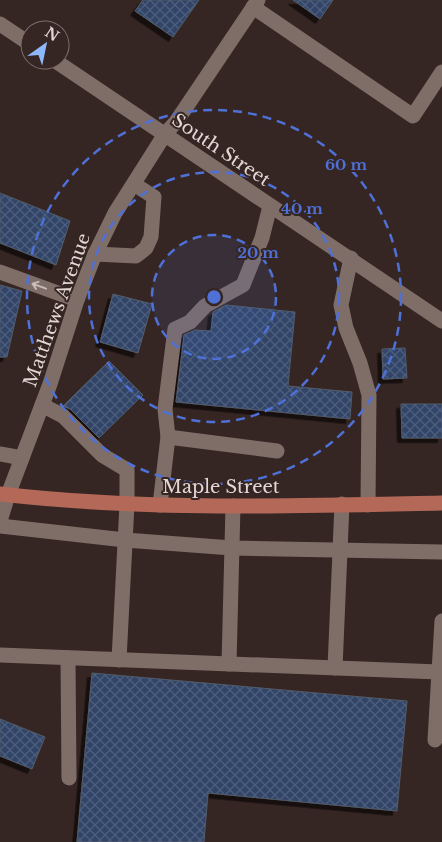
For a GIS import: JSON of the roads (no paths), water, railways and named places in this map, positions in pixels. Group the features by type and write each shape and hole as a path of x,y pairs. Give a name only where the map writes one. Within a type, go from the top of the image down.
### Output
{"main road":[{"name":"Maple Street","path":"4,495 160,505 233,506 442,503"}],"street":[{"path":"256,4 412,116 442,72"},
{"name":"Matthews Avenue","path":"0,521 4,495 22,458 95,254 116,213 165,134 176,122 256,4"},
{"path":"0,24 20,37"},
{"name":"South Street","path":"69,70 442,321"},
{"path":"95,254 136,256 146,248 151,237 154,198 134,184"},
{"path":"160,505 168,437 166,409 175,329 190,322 205,306 243,285 262,238 270,206"},
{"path":"351,258 341,305 346,328 360,363 369,395 368,505"},
{"path":"0,272 77,300"},
{"path":"42,404 63,416 102,455 127,470 126,540 119,660"},
{"path":"168,437 277,451"},
{"path":"0,454 22,458"},
{"path":"336,668 342,504"},
{"path":"229,664 233,506"},
{"path":"0,526 126,540 232,548 442,552"},
{"path":"435,740 442,621"},
{"path":"0,656 439,672"},
{"path":"68,658 69,778"}]}
